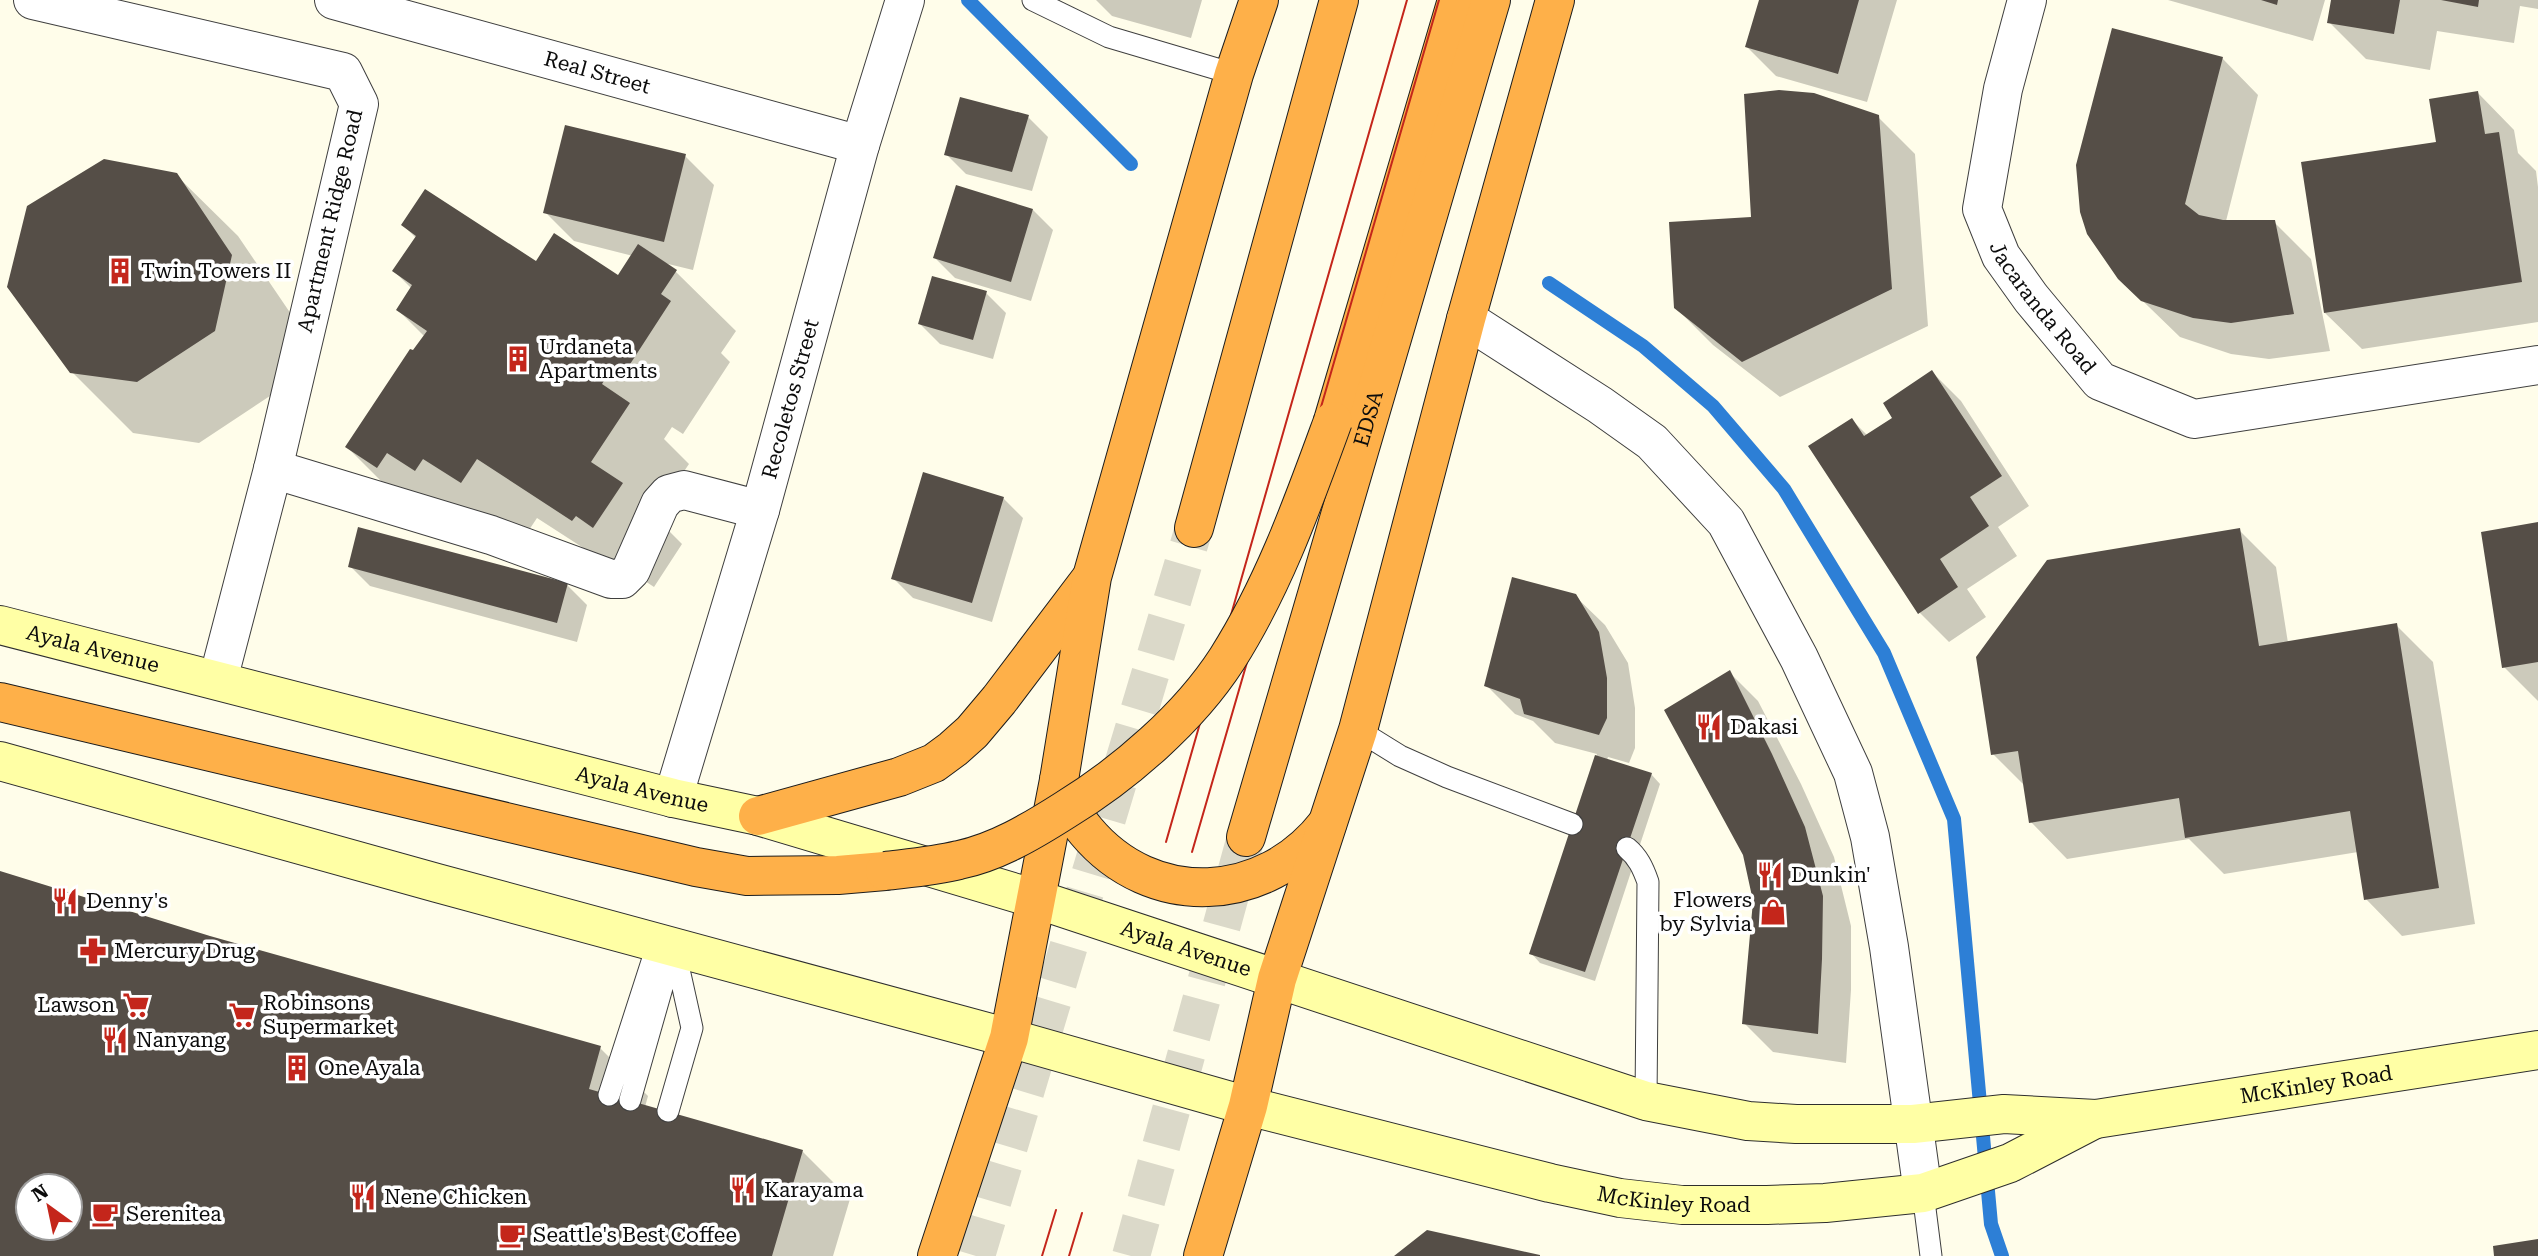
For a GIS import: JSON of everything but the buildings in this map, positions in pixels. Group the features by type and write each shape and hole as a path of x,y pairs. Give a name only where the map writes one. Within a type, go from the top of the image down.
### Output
{"highway":[{"path":"937,1256 1009,1038 1059,780 1092,577 1234,74 1259,0"},
{"path":"1194,528 1339,0"},
{"path":"0,702 649,858 747,876 838,876 886,871 960,860 999,847 1097,790 1151,746 1225,662 1246,627 1289,539 1333,421 1457,0"},
{"name":"EDSA","path":"1246,837 1491,0"},
{"path":"1203,1256 1248,1106 1278,979 1358,730 1466,319 1555,0"},
{"path":"758,816 899,777 934,763 953,750 999,700 1092,577"},
{"path":"1059,780 1069,807 1085,830 1105,851 1128,868 1154,880 1182,887 1211,888 1239,884 1266,874 1291,860 1314,841 1331,819"}],"main road":[{"name":"Ayala Avenue","path":"0,625 673,797 758,816 1036,899 1278,979"},
{"path":"0,761 1248,1106"},
{"name":"McKinley Road","path":"1278,979 1646,1101 1748,1121 1796,1124 1913,1124 2004,1114 2095,1119 2538,1050"},
{"name":"McKinley Road","path":"1248,1106 1550,1183 1620,1198 1682,1205 1825,1203 1923,1193 2010,1163 2095,1119"}],"street":[{"name":"Apartment Ridge Road","path":"33,0 343,72 359,104 273,469 218,680"},
{"name":"Real Street","path":"334,0 860,145"},
{"name":"Recoletos Street","path":"673,797 760,510 860,145 905,0"},
{"name":"Jacaranda Road","path":"2027,0 2003,89 1982,209 2001,256 2031,298 2101,381 2194,419 2538,365"},
{"path":"1466,319 1600,405 1651,442 1726,522 1799,658 1853,773 1872,851 1889,947 1923,1193"},
{"path":"273,469 491,535 611,579 622,579 631,570 660,504 669,494 684,490 760,510"}],"lane":[{"path":"1033,0 1109,37 1234,74"},
{"path":"1358,730 1400,756 1447,777 1572,824"},
{"path":"1627,848 1643,868 1648,882 1646,1101"},
{"path":"619,1097 666,945"},
{"path":"666,945 692,1028 668,1111"},
{"path":"1923,1193 1931,1256"}],"waterway":[{"path":"968,0 1131,164"},
{"path":"1549,283 1643,346 1713,406 1784,489 1884,653 1954,819 1991,1224 2002,1256"}],"tunnel":[{"path":"976,1256 1194,528"},
{"path":"1131,1256 1246,837"}],"tram line":[{"path":"1166,842 1407,0"},
{"path":"1192,852 1439,0"},
{"path":"1042,1256 1056,1210"},
{"path":"1069,1256 1082,1213"}],"place":[{"name":"Twin Towers II","path":"120,271"},
{"name":"Urdaneta Apartments","path":"518,359"},
{"name":"Dakasi","path":"1709,727"},
{"name":"Dunkin'","path":"1770,875"},
{"name":"Denny's","path":"65,901"},
{"name":"Flowers by Sylvia","path":"1773,912"},
{"name":"Mercury Drug","path":"93,951"},
{"name":"Lawson","path":"136,1005"},
{"name":"Robinsons Supermarket","path":"242,1015"},
{"name":"Nanyang","path":"115,1040"},
{"name":"One Ayala","path":"297,1068"},
{"name":"Karayama","path":"743,1190"},
{"name":"Nene Chicken","path":"363,1197"},
{"name":"Serenitea","path":"105,1214"},
{"name":"Seattle's Best Coffee","path":"512,1235"}]}
